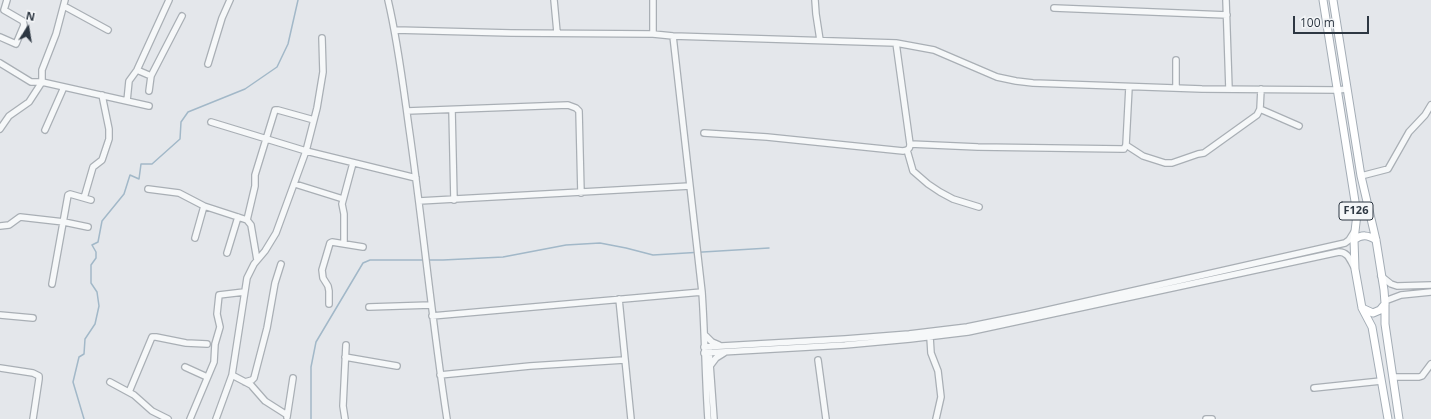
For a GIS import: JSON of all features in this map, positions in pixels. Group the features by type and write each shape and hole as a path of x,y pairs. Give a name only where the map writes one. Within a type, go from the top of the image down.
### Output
{"main road":[{"name":"F126","path":"1323,0 1357,214 1354,240 1355,269 1362,308 1372,327 1388,419"},
{"name":"F126","path":"1333,0 1361,176 1376,240 1385,302 1385,324 1399,419"},
{"path":"1354,240 1364,235 1376,240"},
{"path":"1362,308 1367,311 1377,312 1385,302"}],"street":[{"path":"0,37 16,44 24,25 22,21 4,10 7,0"},
{"path":"127,101 129,81 137,70 169,0"},
{"path":"208,64 222,18 230,0"},
{"path":"388,0 395,30 407,111 432,316 447,419"},
{"path":"554,0 557,32"},
{"path":"653,0 653,34"},
{"path":"815,0 820,40"},
{"path":"1226,0 1229,89"},
{"path":"0,129 9,116 29,102 42,82 42,70 56,34 64,3 108,30"},
{"path":"1054,8 1227,16"},
{"path":"149,91 151,76 182,16"},
{"path":"395,30 653,34 673,36 896,42 934,50 997,77 1011,81 1051,85 1129,87 1347,89"},
{"path":"673,36 706,334 708,419"},
{"path":"216,419 232,375 244,292 249,271 272,241 295,184 306,151 314,120 323,72 322,38"},
{"path":"704,133 767,137 903,151 907,150 910,148 910,144 896,42"},
{"path":"1176,60 1176,88"},
{"path":"0,63 31,82 42,82 149,106"},
{"path":"137,70 151,76"},
{"path":"45,130 64,87"},
{"path":"910,144 978,147 1124,149 1126,145 1129,87"},
{"path":"1126,145 1141,155 1165,163 1172,163 1204,153 1257,115 1260,109 1261,89"},
{"path":"84,198 93,167 102,160 109,139 109,129 102,95"},
{"path":"407,111 568,105 576,108 579,111 581,192"},
{"path":"1361,176 1388,169 1409,132 1425,115 1431,106"},
{"path":"1260,109 1299,126"},
{"path":"247,220 255,176 274,112 276,110 314,120"},
{"path":"452,110 454,200"},
{"path":"211,122 306,151 416,178"},
{"path":"907,150 914,171 928,184 953,199 979,207"},
{"path":"344,244 344,214 341,207 353,163"},
{"path":"295,184 343,199"},
{"path":"419,202 690,186"},
{"path":"148,189 174,192 204,206 247,220 251,226 257,260"},
{"path":"52,284 68,194 91,200"},
{"path":"195,238 204,206"},
{"path":"0,226 9,225 20,217 64,222 88,227"},
{"path":"227,253 238,218"},
{"path":"707,350 909,334 967,327 1345,243 1352,237 1356,227"},
{"path":"329,304 328,286 323,278 322,270 330,243 332,242 363,247"},
{"path":"706,334 712,342 726,348 845,345 930,337 968,332 1338,252 1346,254 1355,269"},
{"path":"245,382 254,378 267,328 275,283 281,264"},
{"path":"1381,276 1391,284 1397,286 1431,285"},
{"path":"190,419 214,362 215,344 220,327 217,314 219,295 244,292"},
{"path":"432,316 702,292"},
{"path":"1385,302 1401,295 1431,292"},
{"path":"618,299 631,419"},
{"path":"370,307 431,304"},
{"path":"0,315 33,318"},
{"path":"129,392 152,337 186,343 206,344"},
{"path":"930,337 931,353 938,371 941,397 936,419"},
{"path":"345,419 343,406 346,345"},
{"path":"710,366 726,348"},
{"path":"707,350 710,366 714,419"},
{"path":"345,357 397,366"},
{"path":"440,375 530,366 624,360"},
{"path":"818,360 826,419"},
{"path":"1393,377 1422,376 1431,364"},
{"path":"185,367 207,377"},
{"path":"0,368 33,373 38,376 39,380 33,419"},
{"path":"232,375 251,385 265,402 287,417 293,378"},
{"path":"1314,388 1382,380"},
{"path":"110,382 139,398 152,412 168,419"},
{"path":"1206,419 1212,419"}],"waterway":[{"path":"84,419 73,382 79,357 84,354 85,339 95,324 99,306 97,292 91,283 91,265 96,258 96,252 92,245 98,242 102,221 124,194 130,175 139,179 141,164 152,164 180,139 181,122 188,112 245,89 277,67 288,44 298,0"},
{"path":"311,419 311,367 316,342 363,263 370,260 443,260 503,257 566,245 600,243 653,255 769,248"}]}
